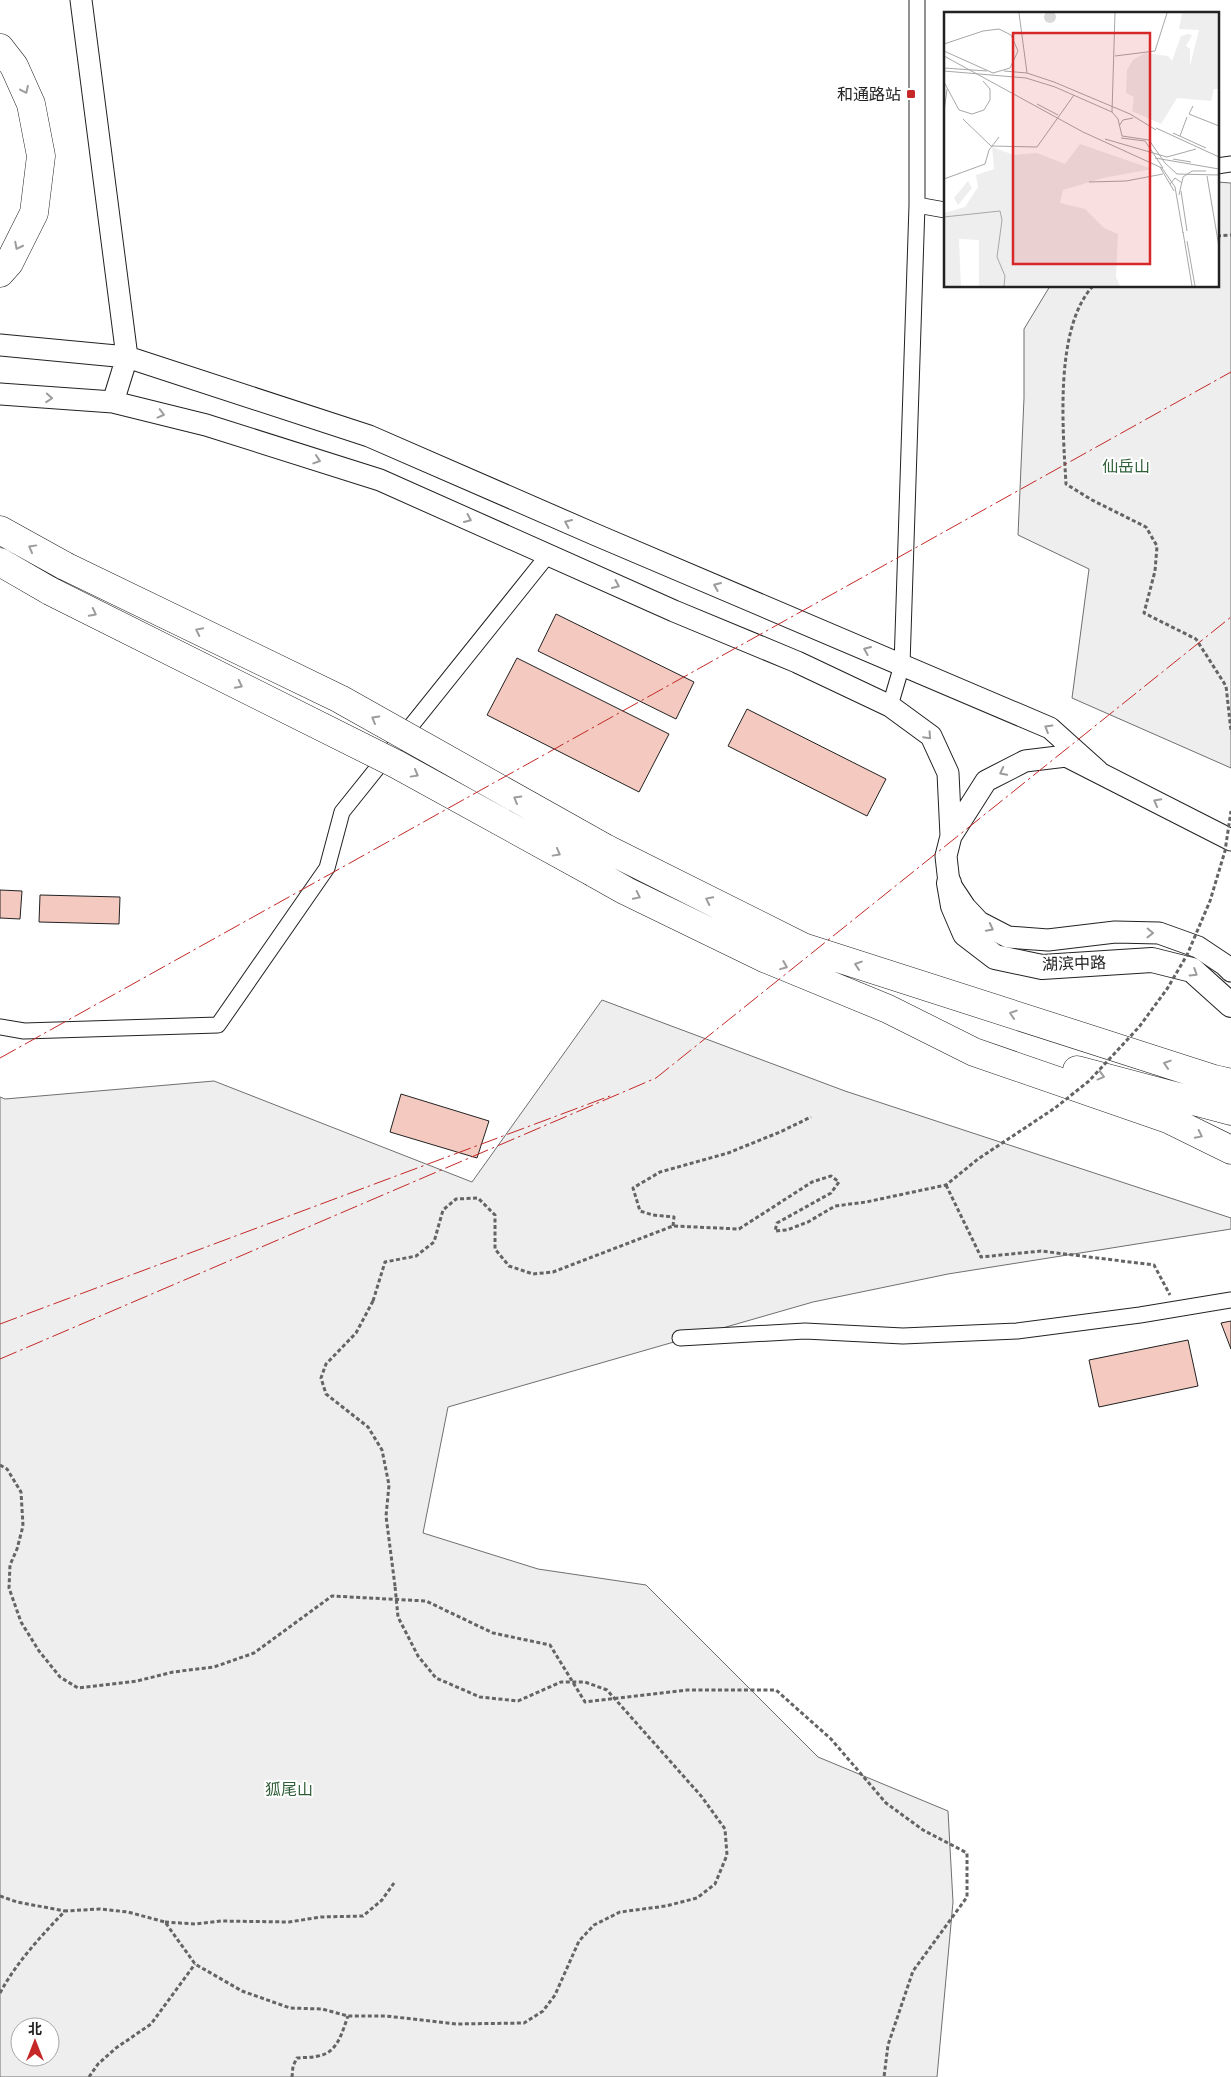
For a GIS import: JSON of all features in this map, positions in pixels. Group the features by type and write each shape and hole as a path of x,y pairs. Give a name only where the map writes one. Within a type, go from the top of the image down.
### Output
{"highway":[{"path":"0,48 14,66 31,104 41,156 34,214 9,263 0,273"},
{"path":"0,530 65,566 340,699 605,848 803,947 1222,1081"},
{"path":"0,562 50,591 396,764 594,873 764,958 888,1009 974,1052 1168,1119 1231,1150"},
{"path":"888,1009 1072,1068 1231,1112"}],"main road":[{"path":"81,0 127,357 113,402"},
{"path":"0,345 127,357 368,436 1050,728 1098,771"},
{"path":"0,394 113,402 206,425 380,480 674,611 796,662 890,706 931,736 948,773 951,836 946,856 949,883 964,907 979,922 1008,937 1048,940 1115,932 1159,933 1198,947 1231,971"},
{"path":"951,836 986,781 1025,761 1066,756 1231,840"},
{"path":"1182,815 1231,831"},
{"name":"湖滨中路","path":"949,883 953,906 965,934 995,957 1042,967 1152,960 1192,970 1231,1005"}],"street":[{"path":"890,706 902,665 917,205 917,0"},
{"path":"1218,166 1231,164"},
{"path":"917,205 944,210"},
{"path":"0,1027 24,1031 218,1025 327,868 342,812 548,555"},
{"path":"680,1338 805,1331 903,1336 1017,1331 1231,1300"}],"path":[{"path":"1218,236 1231,235"},
{"path":"1092,288 1076,318 1066,351 1062,401 1066,484 1092,500 1146,527 1157,546 1155,571 1144,613 1196,639 1226,686 1231,731"},
{"path":"165,1922 195,1964 242,1991 290,2008 322,2010 348,2016 386,2016 456,2024 524,2023 543,2011 555,1995 578,1941 594,1924 620,1912 666,1906 697,1898 715,1884 727,1855 725,1829 702,1797 607,1690 585,1682 561,1682 518,1701 480,1697 436,1678 418,1656 398,1617 386,1516 389,1485 382,1450 368,1427 326,1394 321,1378 326,1364 356,1334 373,1301 385,1262 416,1256 434,1242 443,1210 456,1198 478,1198 494,1215 494,1249 509,1266 533,1274 553,1272 673,1226 740,1229 812,1182 832,1176 838,1182 832,1193 777,1223 775,1231 787,1230 808,1222 834,1206 866,1202 946,1184 978,1159 1054,1108 1089,1081 1139,1027 1167,989 1187,954 1210,901 1224,851 1231,811"},
{"path":"673,1226 674,1217 640,1212 633,1188 660,1172 728,1153 811,1117"},
{"path":"946,1184 981,1256 1042,1251 1154,1264 1177,1308"},
{"path":"0,1465 7,1470 21,1492 23,1526 17,1550 10,1565 9,1588 21,1622 39,1651 60,1677 78,1688 138,1681 173,1672 214,1667 254,1653 332,1596 426,1601 493,1633 550,1645 585,1702 687,1690 776,1690 831,1739 886,1803 923,1830 967,1852 967,1897 913,1971 888,2045 884,2077"},
{"path":"0,1896 17,1902 65,1911 100,1909 128,1912 165,1922 195,1924 221,1921 289,1922 321,1917 363,1916 382,1900 394,1883"},
{"path":"0,1993 42,1935 65,1911"},
{"path":"89,2077 98,2064 116,2048 151,2024 195,1964"},
{"path":"292,2077 293,2066 297,2058 318,2056 331,2050 338,2042 348,2016"}],"green space":[{"name":"仙岳山","path":"1218,182 1231,183 1231,768 1072,698 1089,569 1018,535 1024,398 1024,329 1049,288 1218,288"},
{"name":"狐尾山","path":"602,1000 845,1091 1231,1218 1231,1229 948,1274 813,1302 448,1407 423,1533 538,1569 646,1585 818,1757 948,1811 953,1902 937,2077 0,2077 0,1097 5,1099 214,1081 472,1182"}],"building":[{"path":"556,614 694,682 676,719 538,651"},
{"path":"517,658 669,734 639,792 487,715"},
{"path":"747,709 886,779 867,816 728,746"},
{"path":"0,890 22,891 20,919 0,918"},
{"path":"40,895 120,897 119,924 39,922"},
{"path":"401,1094 489,1121 477,1158 390,1132"},
{"path":"1231,1321 1231,1349 1221,1323"},
{"path":"1188,1340 1198,1386 1099,1407 1089,1360"}],"power":[{"path":"0,1058 1231,372"},
{"path":"0,1359 656,1078 1231,617"},
{"path":"0,1324 610,1096"}],"place":[{"name":"和通路站","path":"911,94"}]}
